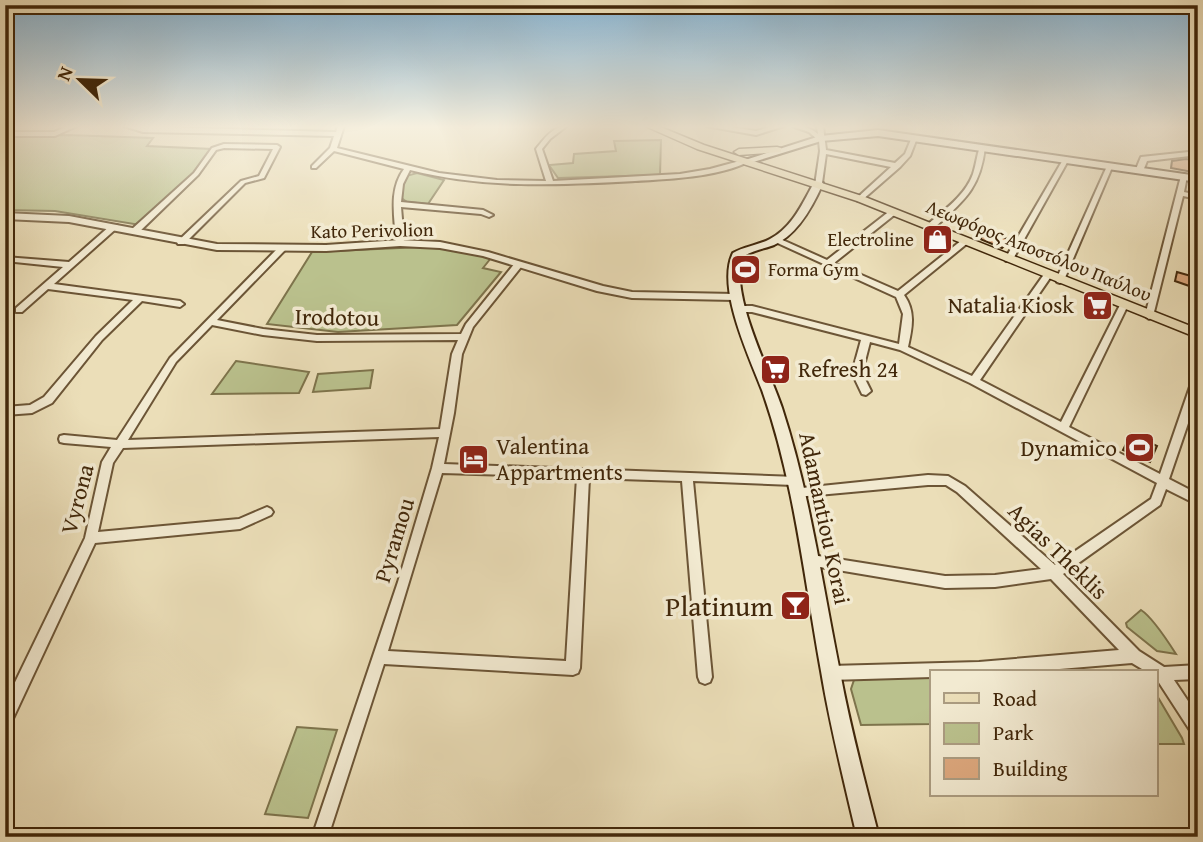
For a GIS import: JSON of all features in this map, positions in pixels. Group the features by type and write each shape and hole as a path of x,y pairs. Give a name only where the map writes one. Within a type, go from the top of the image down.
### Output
{"main road":[{"name":"Λεωφόρος Αποστόλου Παύλου","path":"761,165 861,198 1123,307 1198,334"},
{"path":"1118,165 1198,179"},
{"path":"775,240 790,228 822,184"},
{"name":"Adamantiou Korai","path":"775,240 743,251 733,260 738,303 779,420 812,561 830,673 868,837"}],"street":[{"path":"135,231 202,165"},
{"path":"181,242 243,182 262,177 268,165"},
{"path":"401,165 475,180 550,183 680,176 728,165"},
{"path":"544,165 550,183"},
{"path":"822,184 823,165"},
{"path":"930,227 970,190 976,180 979,165"},
{"path":"1009,259 1062,165"},
{"path":"974,381 1054,277 1109,165"},
{"path":"861,198 898,166"},
{"path":"400,243 397,204 399,182 408,167"},
{"path":"1149,316 1184,176"},
{"path":"1181,194 1198,197"},
{"path":"397,204 483,212 489,215"},
{"path":"829,262 894,212"},
{"name":"Kato Perivolion","path":"5,216 69,219 217,247 282,249 400,243 440,245 485,254 632,295 738,303"},
{"path":"19,310 114,227"},
{"path":"775,240 899,295 908,305 903,348"},
{"path":"899,295 965,242"},
{"name":"Vyrona","path":"5,720 91,538 104,471 119,444 173,360 282,249"},
{"path":"5,259 71,265"},
{"name":"Pyramou","path":"320,837 380,657 438,468 457,354 474,320 518,265"},
{"path":"47,286 180,304"},
{"path":"5,411 32,409 48,400 99,338 139,299"},
{"path":"738,303 752,309 903,348 974,381 1198,500"},
{"path":"1063,429 1123,307"},
{"name":"Irodotou","path":"211,322 263,332 317,338 464,337"},
{"path":"866,338 857,373 866,391"},
{"path":"812,561 945,582 995,581 1054,573 1156,502 1165,483 1198,378"},
{"path":"64,439 119,444 445,433"},
{"path":"438,468 687,477 795,486"},
{"path":"380,657 573,668 583,475"},
{"path":"687,477 705,677"},
{"name":"Agias Theklis","path":"795,486 948,481 961,489 1054,573 1134,656 1156,670"},
{"path":"91,538 240,524 267,512"},
{"path":"942,670 1134,656"},
{"path":"830,673 930,670"},
{"name":"Agias Theklis","path":"1158,671 1162,674"},
{"path":"1162,674 1198,673"},
{"path":"1162,674 1198,730"}],"green space":[{"path":"5,165 199,165 140,225 55,211 5,210"},
{"path":"549,165 660,165 660,175 558,178"},
{"path":"417,173 444,180 428,204 407,202 400,197 406,176"},
{"path":"421,247 491,258 483,268 501,272 457,325 338,332 267,324 312,252"},
{"path":"236,361 309,372 299,393 212,394"},
{"path":"373,370 370,388 313,392 318,374"},
{"path":"1141,610 1155,624 1176,654 1157,651 1127,627 1126,623"},
{"path":"930,676 930,724 861,725 851,689 854,680 861,677"},
{"path":"1158,697 1182,738 1184,744 1158,744"},
{"path":"297,727 337,730 308,818 265,814"}],"building":[{"path":"1171,165 1198,165 1198,173 1171,168"},
{"path":"988,231 1010,240 1002,248 980,239"},
{"path":"1177,272 1198,278 1198,289 1175,281"},
{"name":"Dynamico","path":"1131,434 1157,446 1150,462 1123,450"}],"place":[{"name":"Electroline","path":"937,239"},
{"name":"Forma Gym","path":"745,269"},
{"name":"Natalia Kiosk","path":"1097,305"},
{"name":"Refresh 24","path":"775,369"},
{"name":"Dynamico","path":"1140,448"},
{"name":"Valentina Appartments","path":"473,459"},
{"name":"Platinum","path":"796,606"}]}
